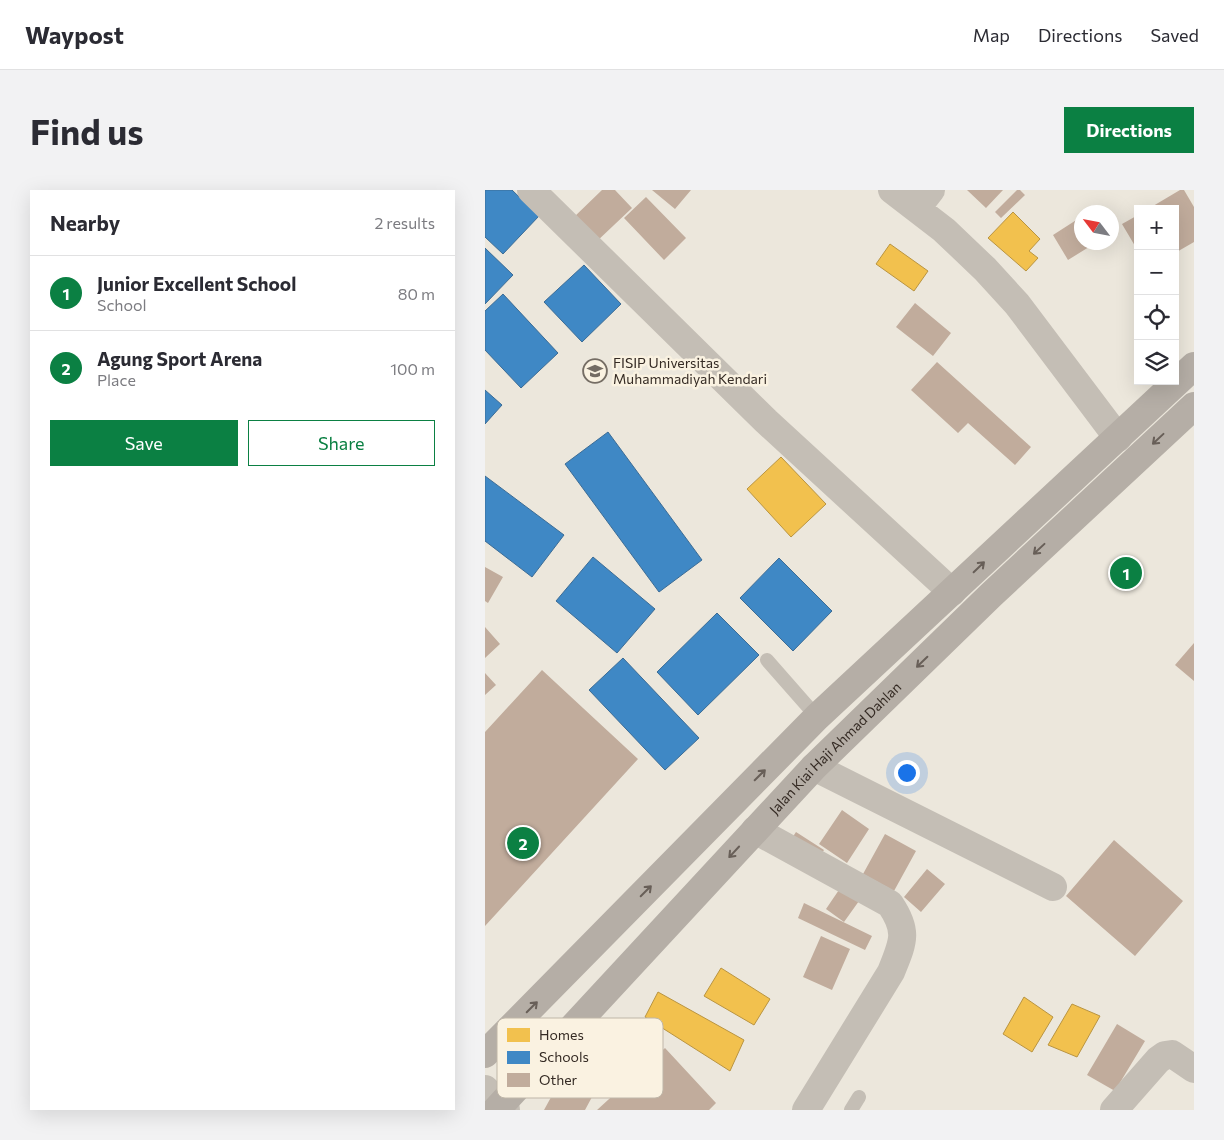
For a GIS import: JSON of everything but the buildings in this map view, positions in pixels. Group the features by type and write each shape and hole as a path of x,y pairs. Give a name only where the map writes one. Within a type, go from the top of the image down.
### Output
{"main road":[{"path":"520,1018 817,717 1194,366"},
{"name":"Jalan Kiai Haji Ahmad Dahlan","path":"578,1018 813,767 991,595 1194,406"},
{"path":"485,1054 497,1042"}],"street":[{"path":"531,190 766,421 952,592"},
{"path":"892,190 924,199 944,230 985,269 1017,304 1118,438"},
{"path":"813,767 1053,887"},
{"path":"755,830 890,904 899,918 903,934 900,949 891,972 806,1110"},
{"path":"1114,1110 1158,1060 1165,1055 1172,1054 1194,1069"}],"lane":[{"path":"767,660 817,717"},
{"path":"851,1110 859,1097"}],"place":[{"name":"FISIP Universitas Muhammadiyah Kendari","path":"595,371"},
{"name":"Junior Excellent School","path":"1126,573"},
{"name":"Agung Sport Arena","path":"523,843"}]}
